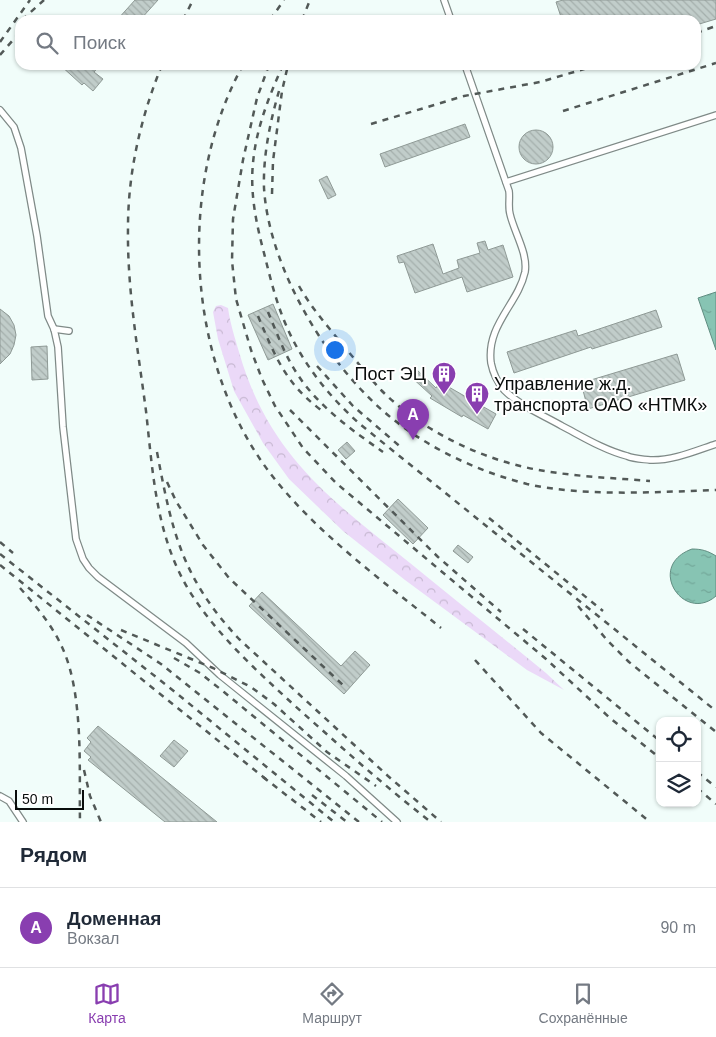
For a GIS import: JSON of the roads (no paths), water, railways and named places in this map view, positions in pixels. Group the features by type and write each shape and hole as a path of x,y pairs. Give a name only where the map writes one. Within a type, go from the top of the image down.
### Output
{"lane":[{"path":"444,0 449,15"},
{"path":"467,70 509,191 509,212 523,254 525,269 523,280 500,320 491,352 493,370 504,390 531,409 606,448 628,457 652,460 670,458 689,454 716,444"},
{"path":"0,110 14,127 22,148 48,316 54,329 58,347 63,427 78,550 89,568 146,614 186,643 220,675 346,776 397,822"},
{"path":"506,182 716,114"},
{"path":"54,329 69,331"},
{"path":"0,796 9,801 23,822"}],"water":[{"path":"716,292 716,350 698,298"},
{"path":"692,549 699,549 716,556 716,596 704,603 692,603 682,598 674,589 671,579 671,567 678,557"}],"railway":[{"path":"19,15 30,0"},
{"path":"28,15 44,0"},
{"path":"186,15 193,0"},
{"path":"274,15 284,0"},
{"path":"304,15 310,0"},
{"path":"0,42 15,21"},
{"path":"701,31 716,26"},
{"path":"0,55 15,38"},
{"path":"701,68 716,63"},
{"path":"160,70 142,124 133,165 130,186 128,250 134,319 154,481 163,527 170,549 190,592 238,652 344,750 431,822"},
{"path":"241,70 221,113 207,164 200,218 200,273 207,327 221,380 242,429 270,473 288,495 329,536 441,628"},
{"path":"267,70 257,98 243,160 233,219 232,261 236,299 251,350 275,406 303,448 336,483 546,659 610,718 656,755"},
{"path":"281,70 268,101 257,138 252,174 253,197 258,230 276,298 282,316 300,353 328,392 361,425 716,711"},
{"path":"272,194 273,161 282,91 287,70"},
{"path":"371,124 464,96 540,82 581,70"},
{"path":"563,111 694,70"},
{"path":"279,91 268,139 264,176 268,219 277,252 290,284 307,316 347,374 370,399 409,431 440,450 474,466 527,484 572,491 596,492 716,490"},
{"path":"299,286 322,319 381,390 416,419 436,432 478,452 523,467 571,475 650,481"},
{"path":"268,312 289,360 306,386 337,417 383,452"},
{"path":"258,316 282,368 298,390 321,410"},
{"path":"317,366 353,406 403,449"},
{"path":"290,410 438,557 501,612"},
{"path":"157,452 168,506 182,553 204,595 220,617 239,639 441,822"},
{"path":"167,482 176,501 203,545 229,578 344,686"},
{"path":"489,518 603,611"},
{"path":"0,542 13,553"},
{"path":"0,554 175,692 334,822"},
{"path":"0,565 267,780"},
{"path":"20,588 49,623 62,647 69,666 74,687 79,733 80,822"},
{"path":"578,606 629,662 716,732"},
{"path":"87,615 161,664 359,822"},
{"path":"523,629 656,738"},
{"path":"121,630 213,668 251,687 274,704 327,752 376,786"},
{"path":"174,658 200,673 382,822"},
{"path":"475,660 541,733 650,822"},
{"path":"84,770 90,796 101,822"},
{"path":"701,775 716,787"},
{"path":"263,777 321,822"},
{"path":"701,791 716,804"},
{"path":"312,795 347,822"}],"place":[{"name":"Пост ЭЦ","path":"444,395"},
{"name":"Управление ж.д. транспорта ОАО «НТМК»","path":"477,415"},
{"name":"Доменная","path":"413,440"}]}
